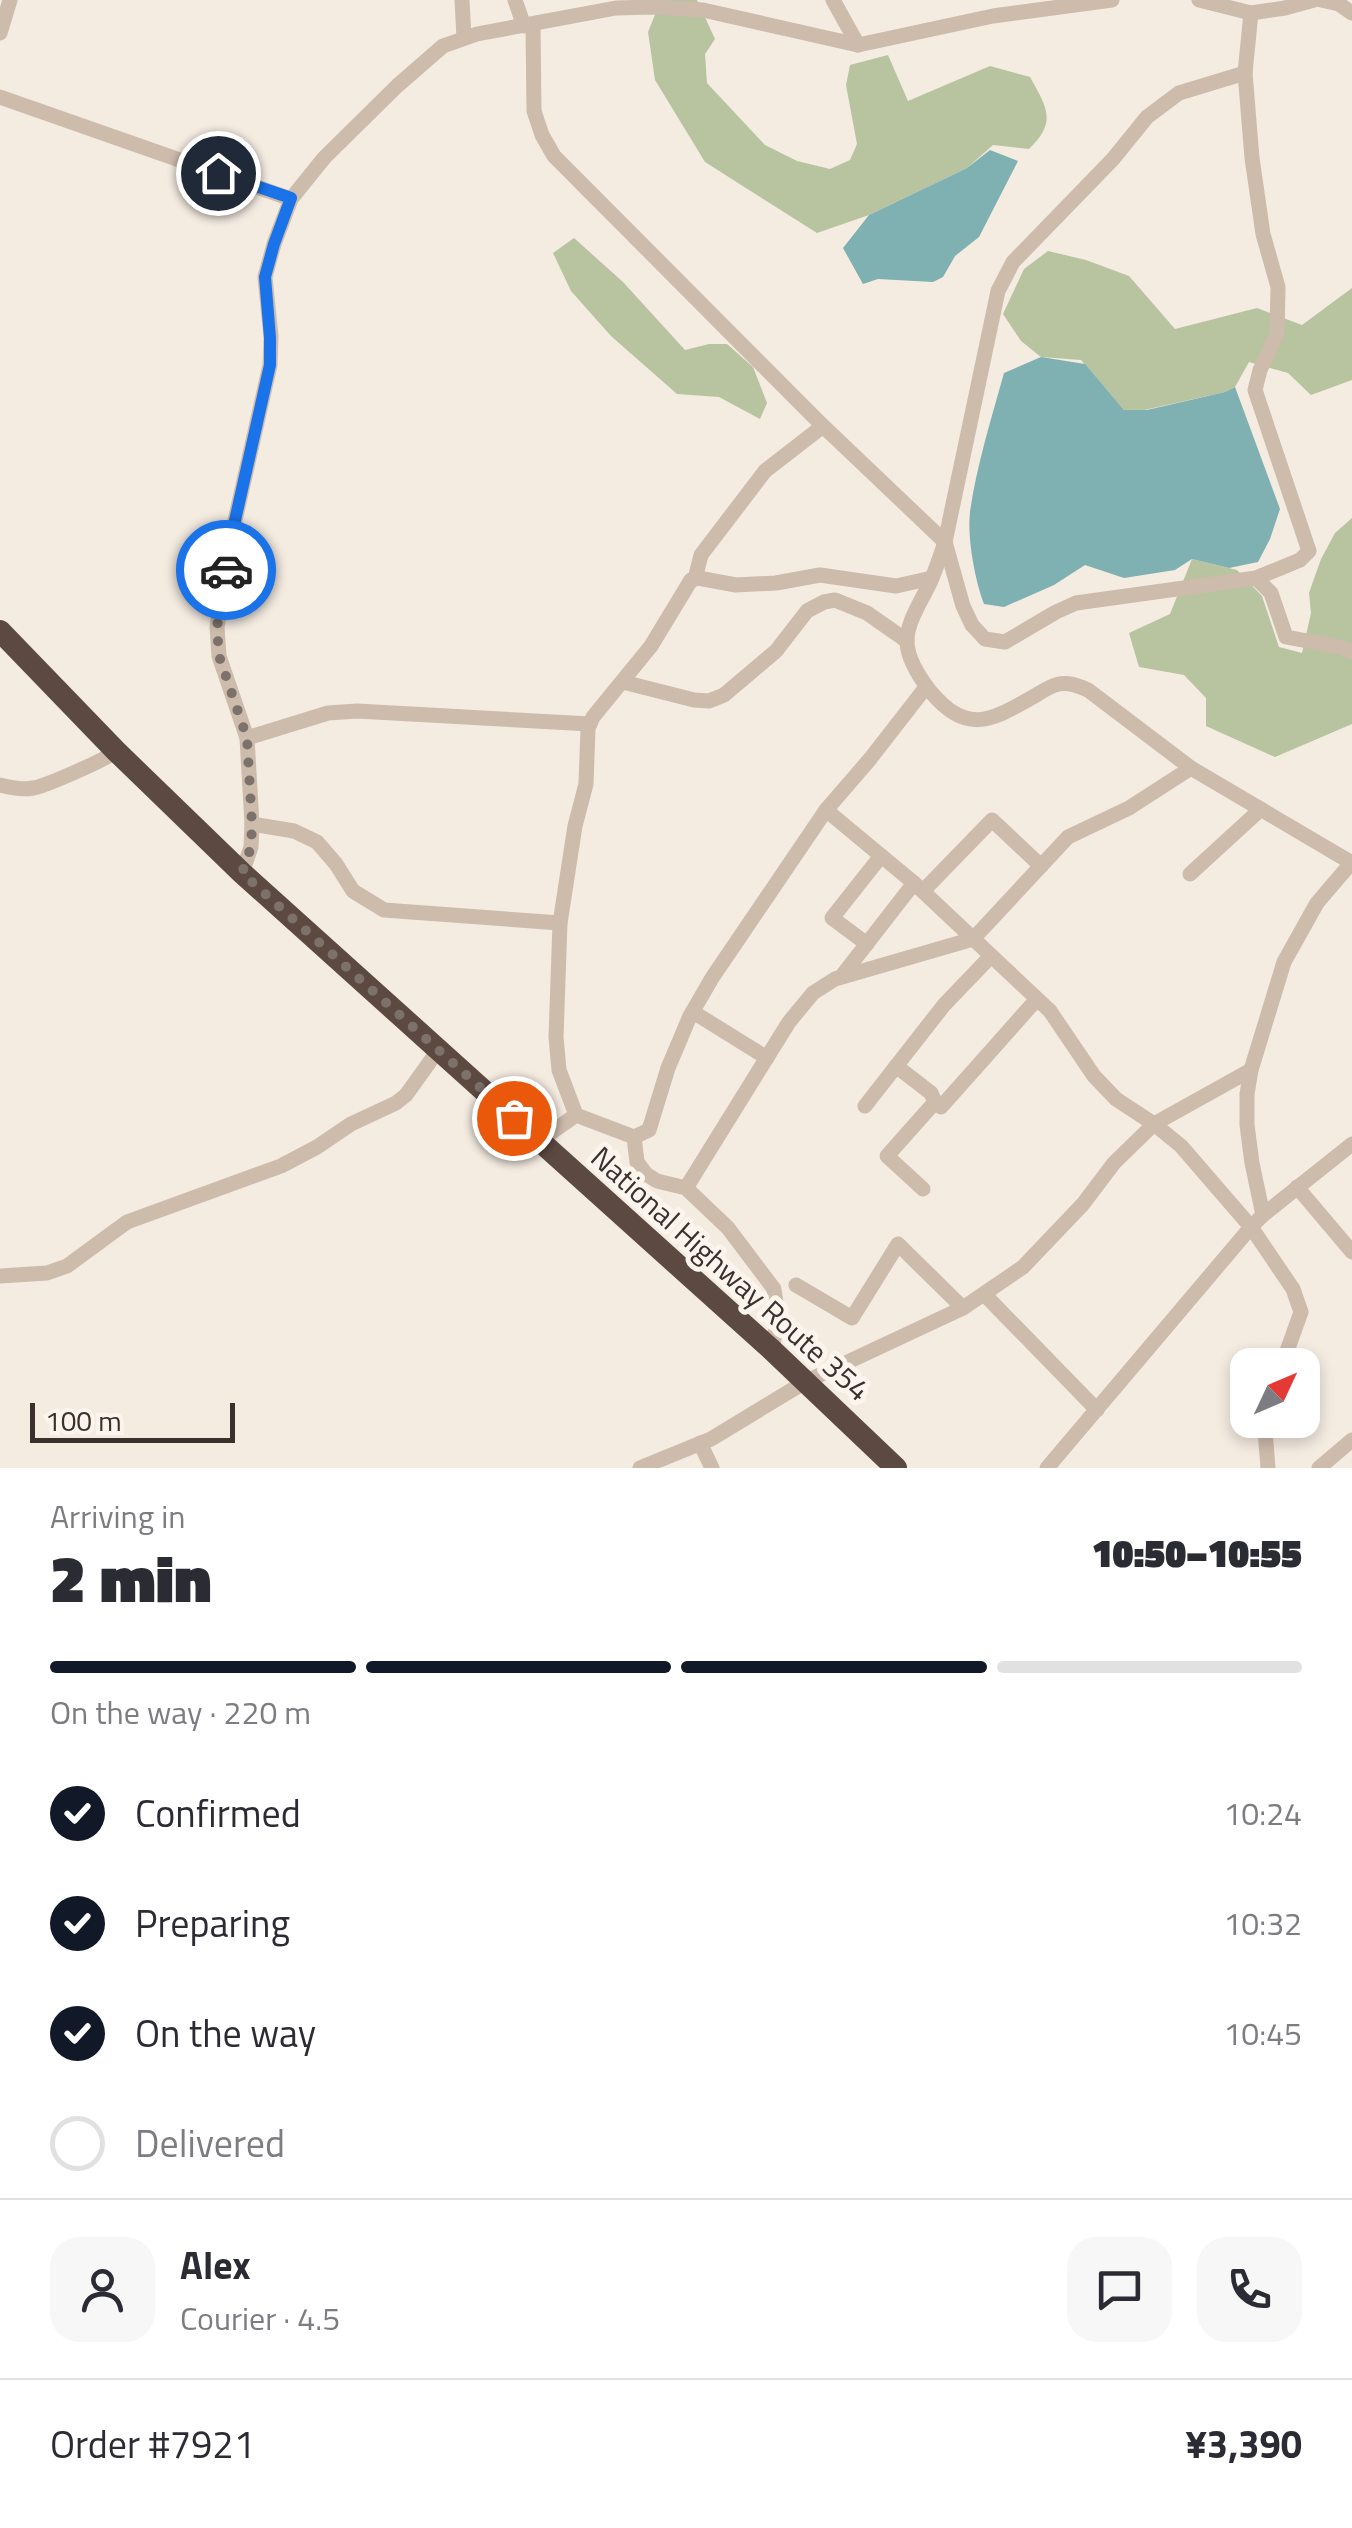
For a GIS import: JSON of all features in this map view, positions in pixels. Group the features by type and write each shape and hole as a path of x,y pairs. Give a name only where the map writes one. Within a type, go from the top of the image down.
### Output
{"highway":[{"name":"National Highway Route 354","path":"0,631 242,873 772,1350 896,1468"}],"street":[{"path":"0,34 10,0"},
{"path":"462,0 464,38"},
{"path":"515,0 528,25 534,111 554,156 823,426 945,542 957,590 972,625 985,640 1006,642 1076,603 1256,578 1300,560 1309,551 1256,390 1260,370 1277,334 1278,287 1263,234 1252,158 1245,73 1251,14"},
{"path":"833,0 858,45"},
{"path":"242,873 251,847 252,824 247,738 219,656 217,627 234,525 270,365 265,277 291,198 324,158 443,46 528,25 616,8 654,6 703,10 858,45 993,16 1112,0"},
{"path":"1200,0 1251,14 1318,0 1339,4 1352,13"},
{"path":"1245,73 1179,93 1162,104 1013,262 998,291 945,542 909,627 907,641 910,658 926,686 945,708 962,717 998,717 1056,684 1072,684 1088,690 1190,768 1352,862 1317,903 1284,962 1252,1070 1246,1094 1247,1125 1257,1221"},
{"path":"0,97 291,198"},
{"path":"695,579 701,556 765,471 823,426"},
{"path":"926,686 826,810 712,978 668,1068 649,1130 634,1137 576,1115 560,1070 556,1038 560,923 575,826 586,784 593,717 651,646 691,580 736,585 820,575 896,586 932,578"},
{"path":"1256,578 1271,593 1286,637 1352,652"},
{"path":"623,682 709,701 724,695 776,651 807,611 835,600 867,613 907,641"},
{"path":"247,738 328,713 357,710 590,724"},
{"path":"0,785 22,789 46,785 109,758 116,751"},
{"path":"686,1188 789,1022 813,994 841,978 973,939 1068,837 1129,808 1190,768"},
{"path":"1190,874 1260,809"},
{"path":"826,810 919,887 1050,1011 1094,1076 1116,1099 1181,1146 1257,1221 1293,1288 1300,1312 1288,1348"},
{"path":"841,978 919,887 992,820 1041,866"},
{"path":"252,824 294,831 317,842 353,891 384,910 560,923"},
{"path":"867,944 832,918 881,856"},
{"path":"865,1106 944,1005 991,956"},
{"path":"896,1066 931,1093 940,1107 1037,999"},
{"path":"693,1012 767,1058"},
{"path":"0,1276 47,1273 67,1266 127,1222 281,1166 317,1148 351,1124 396,1103 440,1049"},
{"path":"640,1468 700,1443 805,1382 963,1308 1023,1267 1083,1204 1114,1163 1154,1124 1252,1070"},
{"path":"923,1190 886,1156 934,1102"},
{"path":"539,1141 576,1115"},
{"path":"634,1137 637,1162 646,1174 686,1188 728,1228 774,1289 778,1316 772,1350"},
{"path":"1047,1468 1257,1221 1352,1144"},
{"path":"1297,1187 1352,1252"},
{"path":"796,1284 852,1318 898,1244 963,1308"},
{"path":"984,1294 1098,1410"},
{"path":"1266,1438 1268,1468"},
{"path":"1319,1468 1352,1440"},
{"path":"700,1443 712,1468"}],"green space":[{"path":"661,0 697,0 715,39 705,54 707,83 765,145 797,161 830,169 850,160 857,144 846,85 850,65 888,55 908,101 990,66 1030,77 1044,105 1044,130 1029,149 993,145 967,168 869,215 817,233 705,162 655,80 648,32"},
{"path":"574,238 623,282 685,350 727,344 753,367 767,403 760,419 719,397 677,394 611,336 571,291 553,253"},
{"path":"1048,251 1129,276 1175,329 1257,308 1302,325 1352,288 1352,380 1311,395 1288,373 1249,362 1235,387 1225,392 1140,411 1124,410 1081,360 1041,357 1021,341 1003,314 1024,269"},
{"path":"1352,518 1352,724 1275,757 1206,726 1206,698 1184,675 1139,667 1129,633 1170,614 1192,559 1237,570 1262,596 1279,647 1302,653 1311,613 1309,593 1321,559 1335,533"}],"water":[{"path":"990,150 1018,161 979,237 955,256 943,277 933,282 878,279 863,284 843,248 869,215 967,168"},
{"path":"1041,357 1085,364 1124,410 1147,410 1235,387 1280,509 1258,562 1229,568 1192,559 1175,570 1124,578 1085,565 1054,585 1004,607 984,604 970,534 980,460 1004,373"}],"way so far":[{"path":"226,570 217,627 219,656 247,738 252,824 251,847 242,873 514,1118"}],"route":[{"path":"218,173 291,198 265,277 270,365 226,570"}]}
